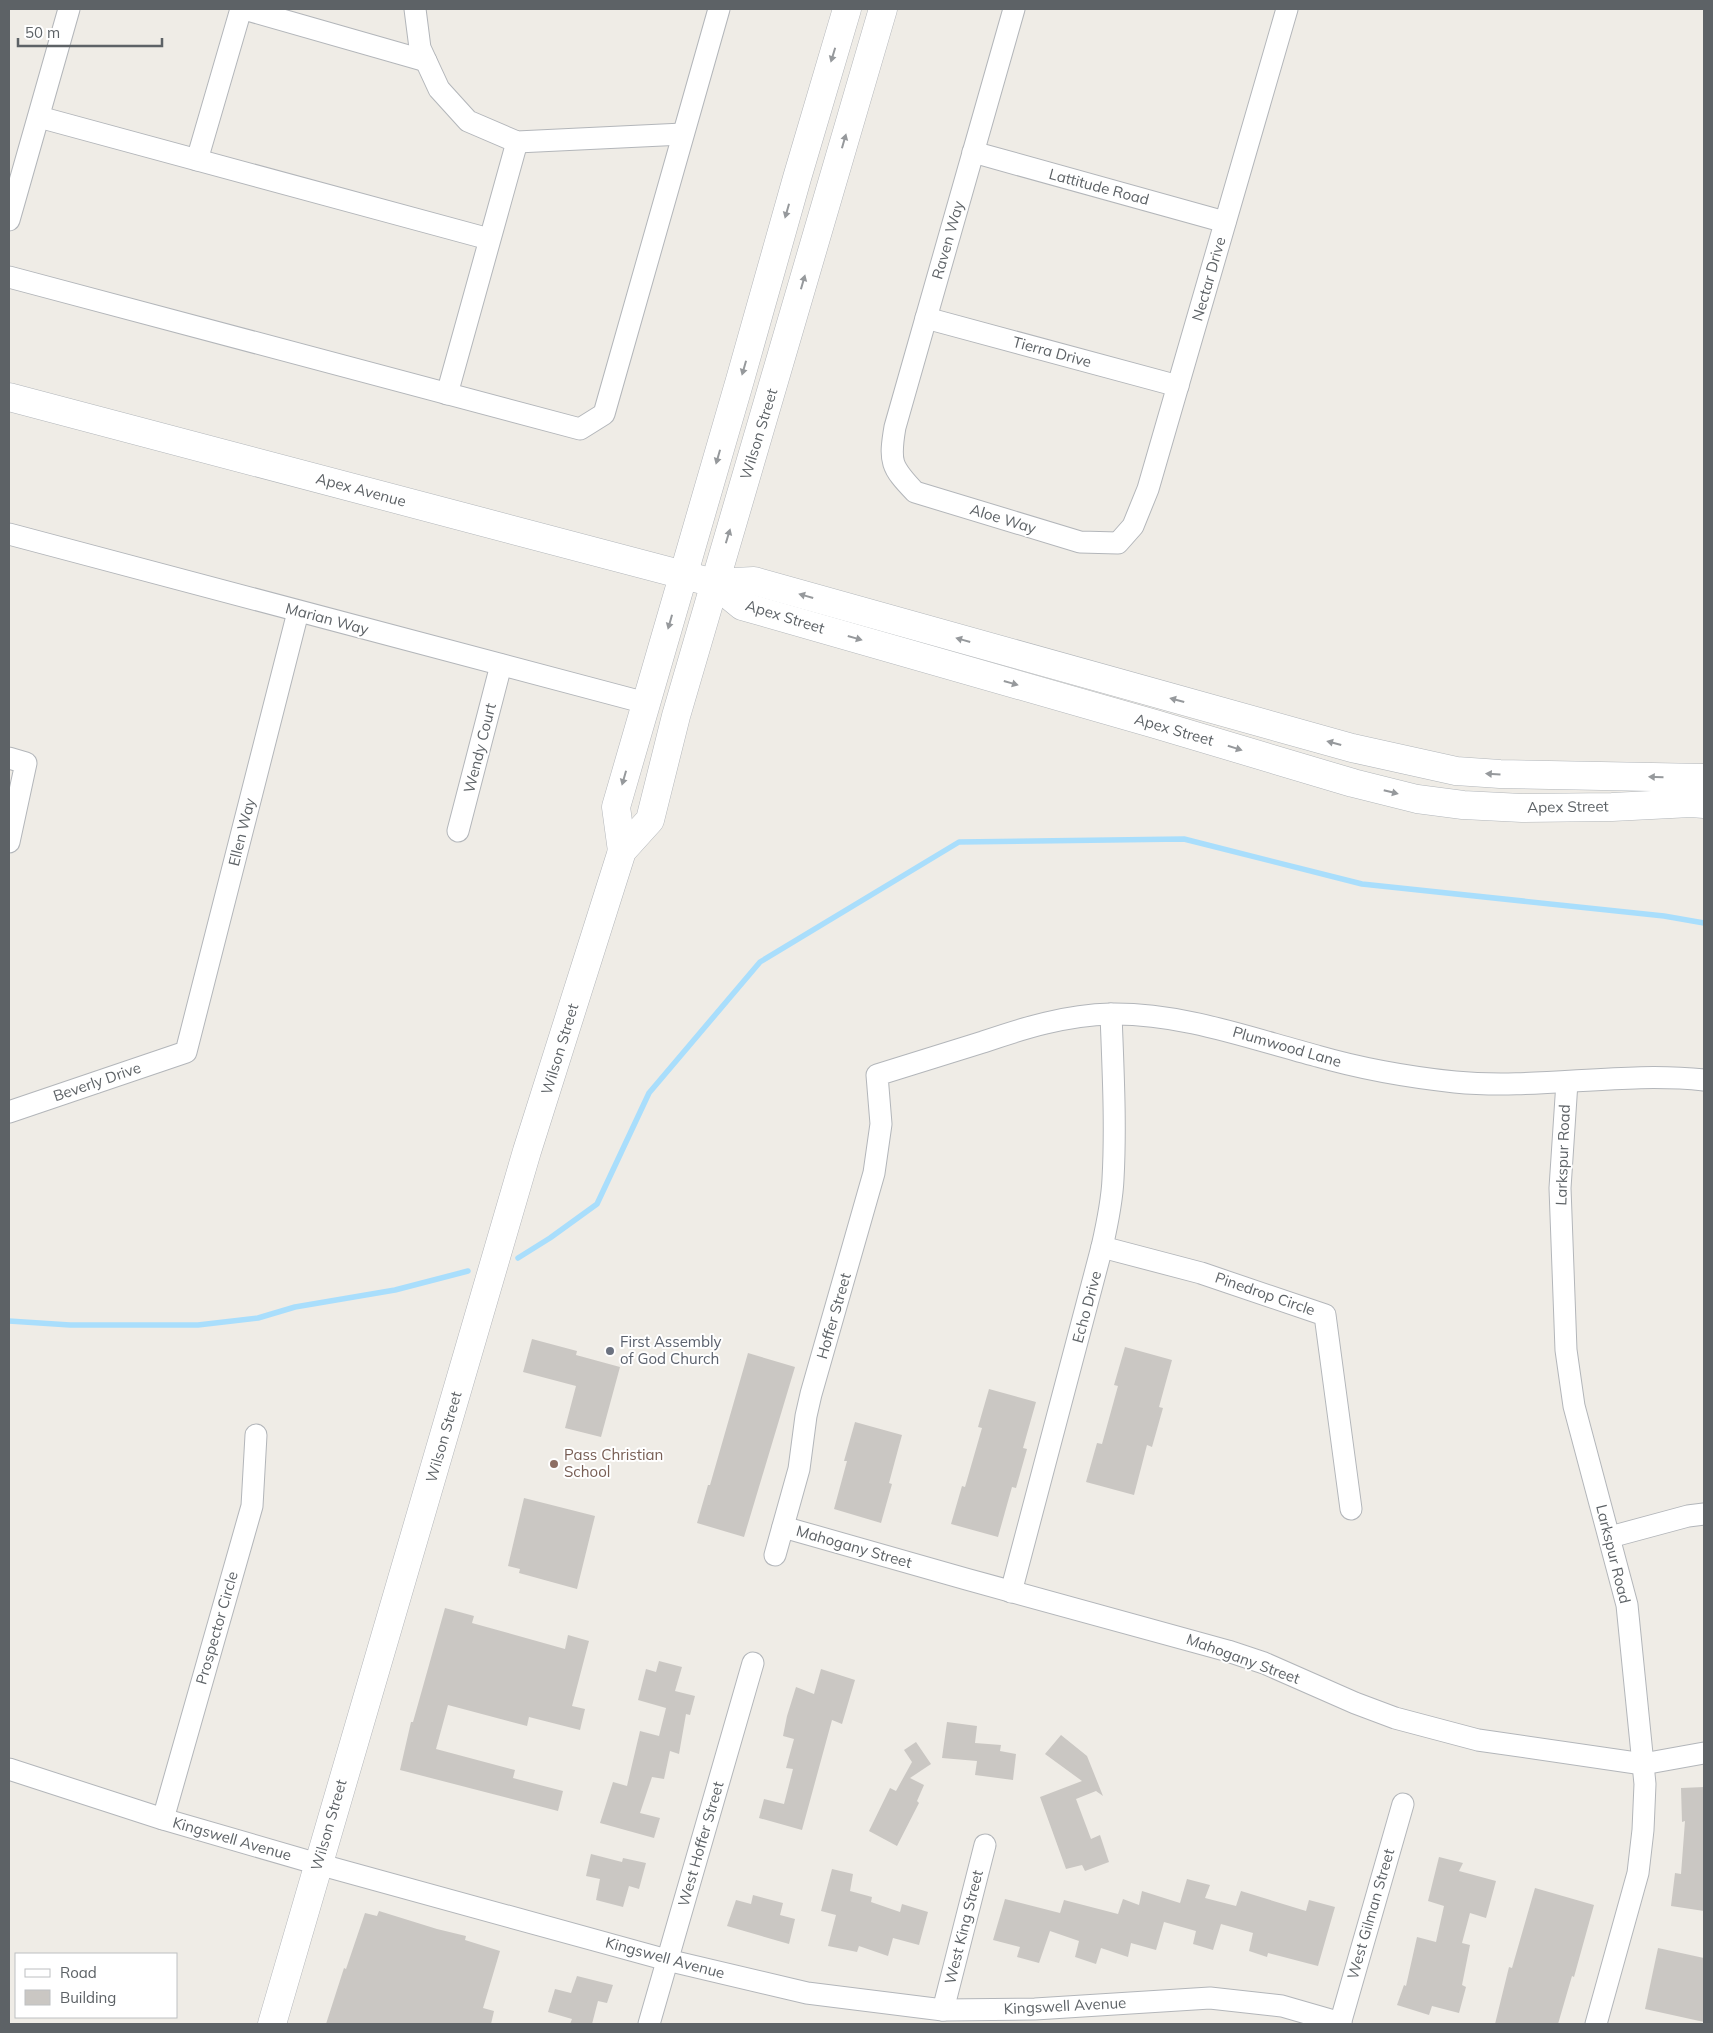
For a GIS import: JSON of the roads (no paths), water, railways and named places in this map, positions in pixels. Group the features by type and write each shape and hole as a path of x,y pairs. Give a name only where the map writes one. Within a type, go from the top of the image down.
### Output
{"street":[{"path":"9,220 69,9"},
{"path":"197,160 242,9 426,61"},
{"path":"415,9 420,48 439,89 468,121 518,142 683,134"},
{"path":"9,277 580,429 604,414 719,9"},
{"name":"Wilson Street","path":"622,851 616,807 847,9"},
{"name":"Wilson Street","path":"272,2024 527,1151 622,851 650,820 676,716 714,583 773,389 883,9"},
{"name":"Raven Way","path":"896,472 891,450 895,427 1014,9"},
{"name":"Nectar Drive","path":"1118,543 1134,526 1148,489 1287,9"},
{"path":"38,117 489,238"},
{"path":"447,394 489,238 518,142"},
{"name":"Lattitude Road","path":"974,152 1225,222"},
{"name":"Tierra Drive","path":"926,318 1178,386"},
{"name":"Apex Avenue","path":"9,397 714,583"},
{"name":"Aloe Way","path":"896,472 915,492 1080,542 1118,543"},
{"name":"Marian Way","path":"9,534 646,703"},
{"name":"Apex Street","path":"714,583 754,581 1352,748 1441,768 1500,774 1704,778"},
{"name":"Apex Street","path":"714,583 742,606 1156,724 1353,783 1416,799 1463,805 1522,808 1612,807 1691,802 1704,804"},
{"name":"Ellen Way","path":"186,1052 298,612"},
{"name":"Wendy Court","path":"458,831 501,665"},
{"path":"9,842 17,760"},
{"name":"Plumwood Lane","path":"878,1075 1029,1027 1056,1020 1111,1014 1142,1015 1188,1021 1353,1066 1423,1078 1495,1084 1649,1077 1704,1080"},
{"name":"Echo Drive","path":"1011,1592 1102,1248 1113,1181 1115,1130 1111,1014"},
{"name":"Beverly Drive","path":"9,1112 186,1052"},
{"name":"Hoffer Street","path":"776,1556 799,1468 811,1394 874,1173 880,1124 878,1075"},
{"name":"Larkspur Road","path":"1566,1082 1560,1188 1566,1350 1574,1406 1627,1605 1645,1784 1638,1873 1596,2024"},
{"name":"Pinedrop Circle","path":"1102,1248 1201,1272 1325,1315 1352,1508"},
{"name":"Prospector Circle","path":"163,1819 252,1506 256,1435"},
{"path":"1610,1537 1688,1516 1704,1514"},
{"name":"Mahogany Street","path":"784,1527 1011,1592 1228,1651 1264,1663 1363,1706 1436,1730 1520,1748 1643,1764 1704,1753"},
{"name":"West Hoffer Street","path":"649,2024 753,1663"},
{"name":"Kingswell Avenue","path":"9,1769 163,1819 318,1864 668,1960 807,1994 943,2010 1035,2008 1210,1998 1282,2006 1340,2023"},
{"name":"West Gilman Street","path":"1340,2023 1403,1804"},
{"name":"West King Street","path":"943,2010 985,1844"}],"waterway":[{"path":"518,1258 550,1238 597,1204 649,1093 760,962 959,842 1184,839 1362,884 1664,916 1704,923"},
{"path":"9,1321 70,1325 198,1325 258,1318 295,1307 395,1290 468,1271"}],"place":[{"name":"First Assembly of God Church","path":"610,1351"},
{"name":"Pass Christian School","path":"554,1464"}]}
